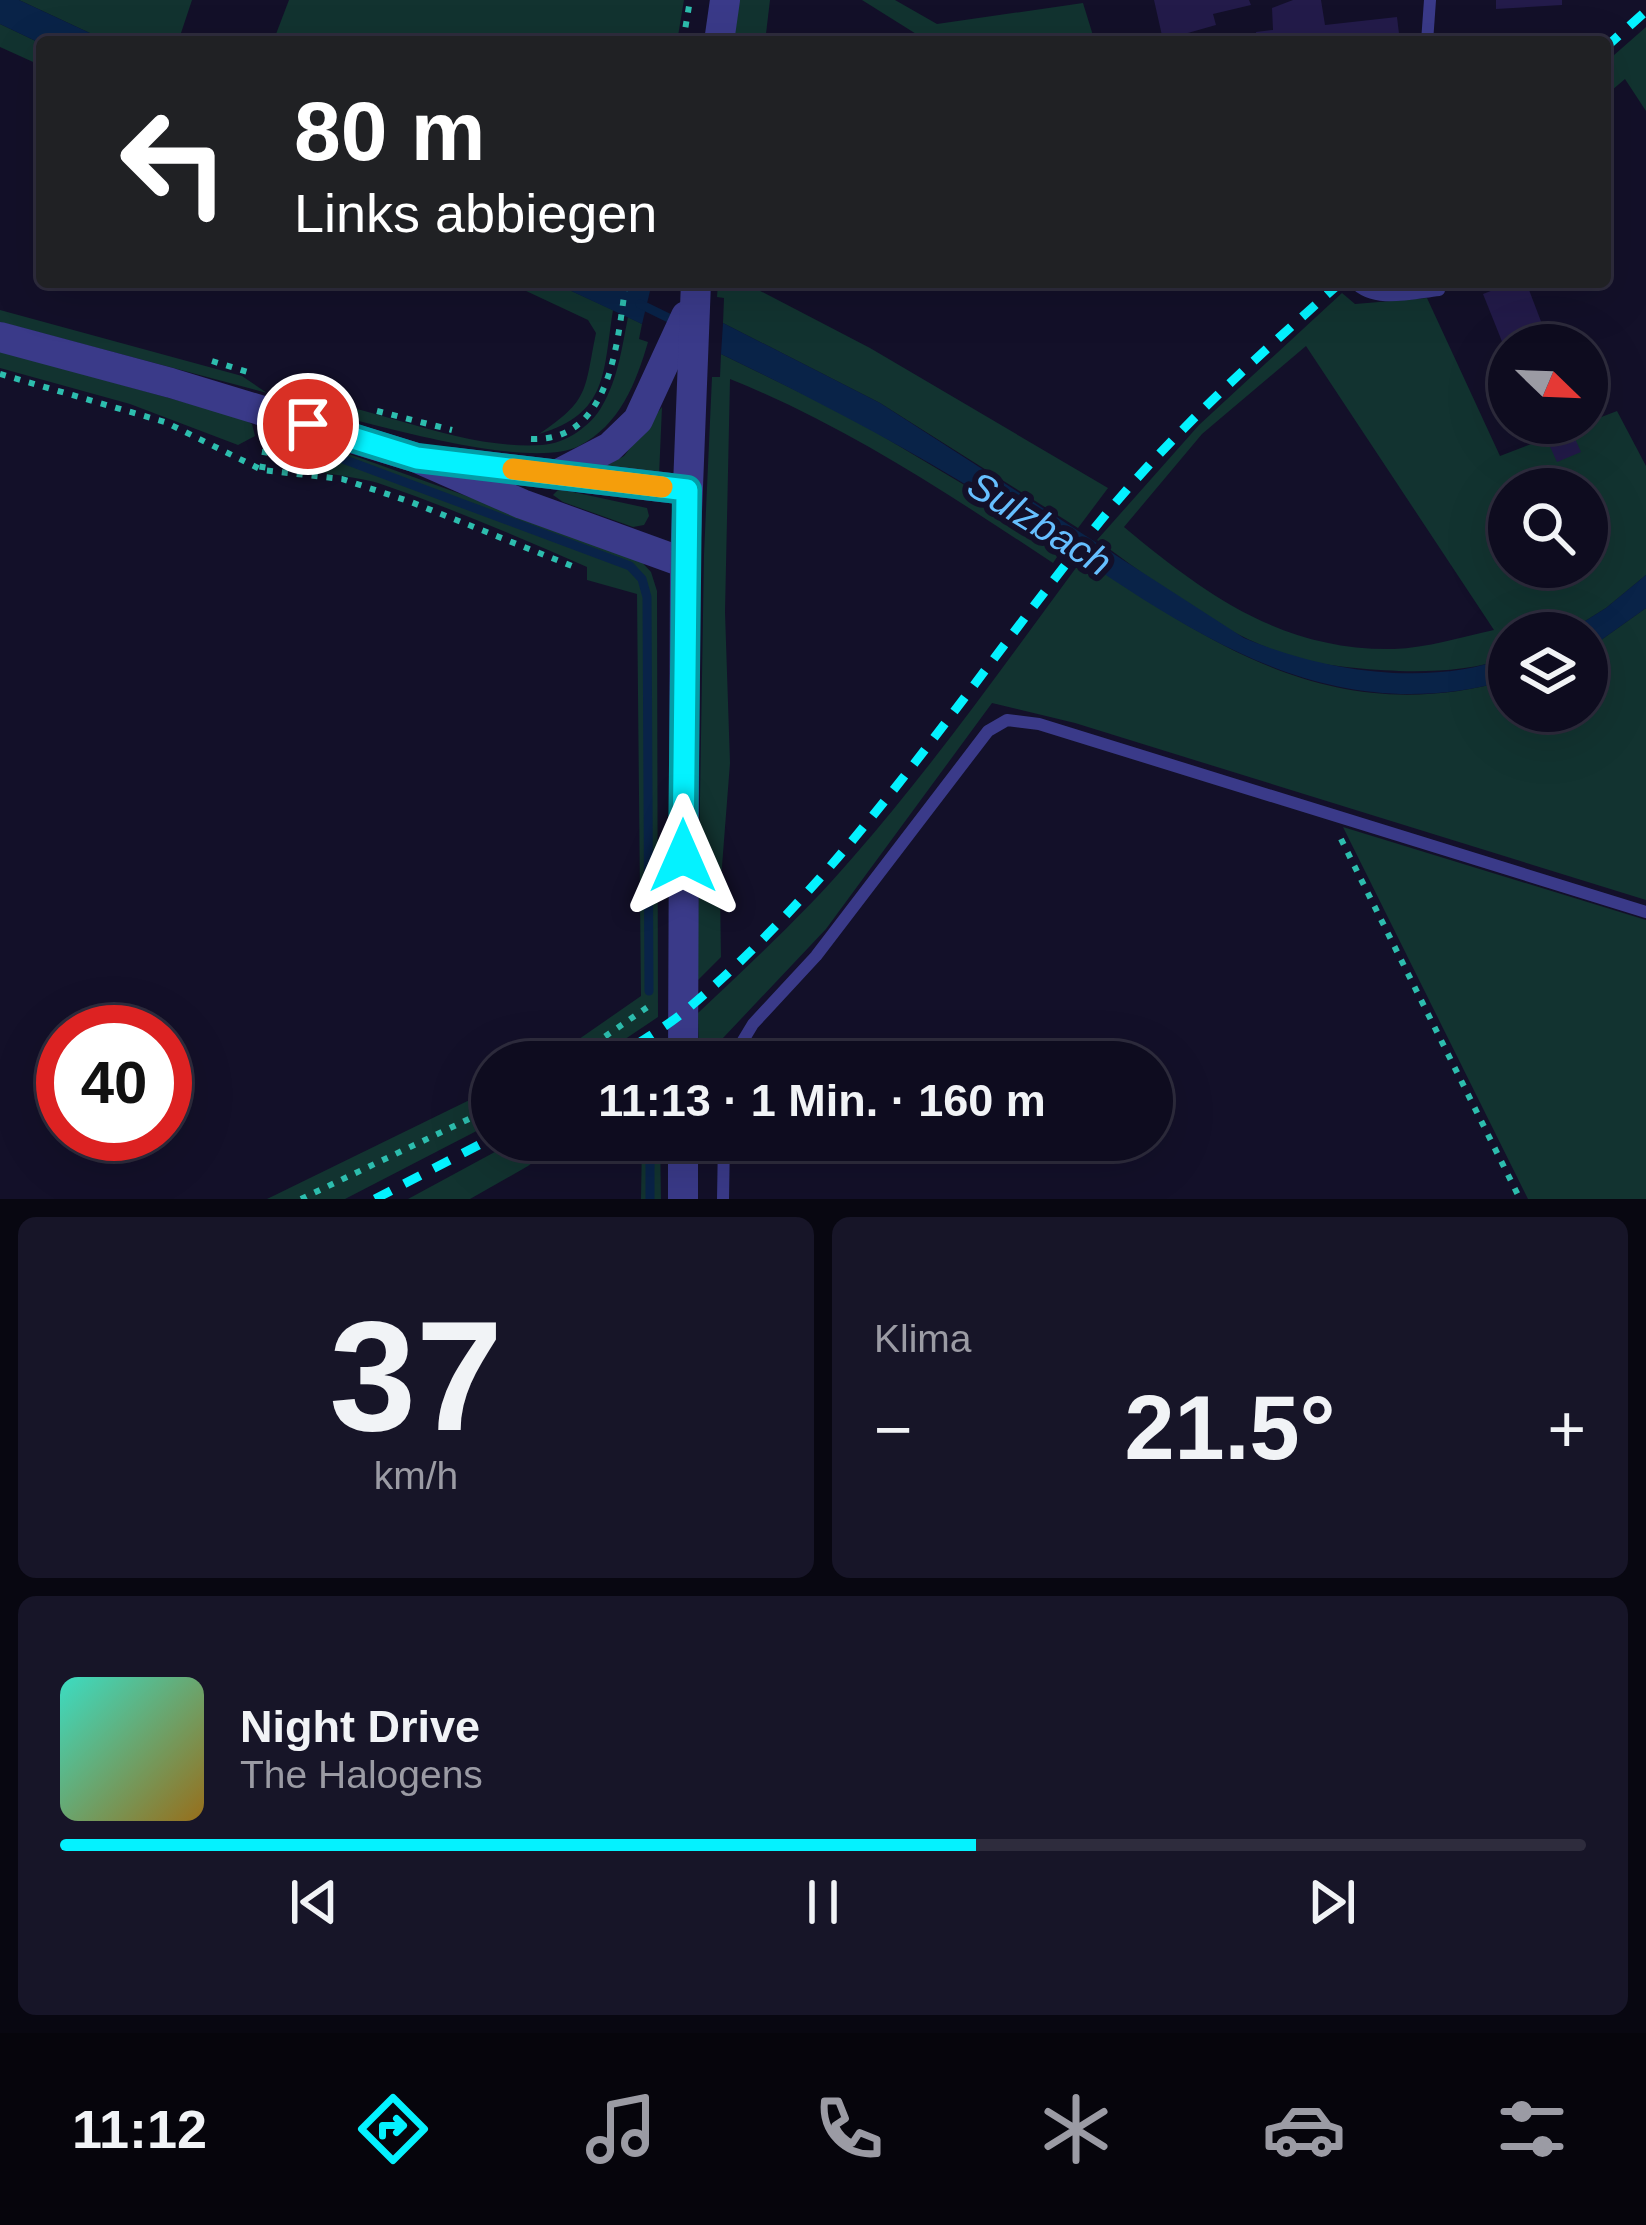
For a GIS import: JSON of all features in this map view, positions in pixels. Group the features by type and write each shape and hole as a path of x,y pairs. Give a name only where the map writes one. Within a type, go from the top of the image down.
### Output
{"street":[{"path":"720,36 724,0"},
{"path":"683,1041 687,490 680,361 696,288"},
{"path":"0,337 417,458 522,504 686,563"},
{"path":"560,473 610,447 638,420 680,361"},
{"path":"417,458 687,490"},
{"path":"683,1161 683,1199"}],"lane":[{"path":"1427,36 1430,0"},
{"path":"1360,288 1383,296 1439,290"},
{"path":"743,1041 817,956 988,731 1007,720 1039,724 1646,912"},
{"path":"723,1199 724,1161"}],"path":[{"path":"684,36 690,0"},
{"path":"520,438 565,434 583,422 598,402 608,377 625,288"},
{"path":"0,374 166,422 262,470 342,479 411,502 577,568"},
{"path":"364,408 452,430"},
{"path":"1328,814 1520,1199"},
{"path":"600,1041 682,978"},
{"path":"301,1199 471,1118"}],"green space":[{"path":"19,0 192,0 180,36 96,36"},
{"path":"289,0 684,0 678,36 275,36"},
{"path":"738,0 770,0 766,36 733,36"},
{"path":"862,0 895,0 937,24 1083,3 1093,36 919,36"},
{"path":"0,24 36,41 36,63 0,47"},
{"path":"1646,27 1646,111 1625,79 1611,91 1611,58"},
{"path":"520,288 565,288 613,310 603,372 590,403 562,426 539,434 568,412 582,392 596,333 588,320"},
{"path":"718,288 755,288 870,348 1108,488 1078,528 880,403 723,323 724,298 717,297"},
{"path":"1342,293 1355,304 1427,298 1488,430 1488,444 1494,444 1500,456 1531,444 1608,444 1608,414 1617,411 1646,466 1646,575 1600,612 1488,612 1488,621 1306,346 1202,434 1124,527 1216,596 1281,629 1354,647 1394,649 1488,631 1488,663 1483,665 1384,670 1293,657 1207,617 1097,540 1199,425"},
{"path":"0,310 242,376 267,393 0,322"},
{"path":"628,317 642,324 639,339 648,342 624,402 593,437 555,452 522,453 442,441 299,405 296,397 480,441 551,444 576,433 602,406 616,374"},
{"path":"0,351 241,418 252,424 255,436 238,445 130,404 0,368"},
{"path":"721,354 852,418 1065,545 1053,563 856,440 730,379 725,612 730,763 720,892 721,957 697,981 704,554 712,377 720,377"},
{"path":"662,407 659,476 600,469 624,456"},
{"path":"296,435 637,557 651,572 657,591 658,1017 622,1041 576,1041 641,996 637,594 587,580 587,567 431,502 378,483 278,460 288,439"},
{"path":"559,489 647,508 649,516 644,525 633,527 563,502 553,495"},
{"path":"1084,557 1183,623 1283,672 1335,687 1390,694 1447,692 1488,684 1488,732 1608,732 1608,635 1646,608 1646,900 1075,723 992,703 826,929 722,1041 699,1041 698,1013 836,877 972,709"},
{"path":"1343,827 1646,920 1646,1199 1528,1199"},
{"path":"471,1099 471,1134 345,1199 267,1199"},
{"path":"478,1161 535,1161 470,1199 408,1199"},
{"path":"642,1161 660,1161 661,1199 641,1199"}],"water":[{"path":"0,0 19,0 96,36 36,36 36,41 0,24"},
{"path":"565,288 650,291 642,324"},
{"path":"723,323 880,403 1244,638 1307,659 1375,672 1444,672 1488,663 1488,684 1433,693 1362,691 1295,675 1231,649 921,458 721,354"},
{"path":"1646,575 1646,608 1608,635 1608,612 1600,612"}],"building":[{"path":"1154,0 1249,0 1251,5 1213,14 1216,25 1162,36"},
{"path":"1293,0 1321,0 1325,25 1397,17 1399,36 1256,36 1256,32 1273,30 1272,8"},
{"path":"1496,0 1562,0 1562,5 1496,9"},
{"path":"1498,288 1528,288 1542,324 1495,324 1483,294"},
{"path":"1549,444 1577,444 1581,452 1557,462"}],"waterway":[{"name":"Sulzbach","path":"640,304 679,323"},
{"path":"316,449 630,566 642,579 647,597 649,991"},
{"path":"650,1161 650,1199"}],"railway":[{"path":"1611,43 1646,11"},
{"path":"642,1041 685,1011 801,899 905,775 1130,486 1217,396 1334,288"},
{"path":"375,1199 471,1149"}],"slow traffic":[{"path":"513,469 662,487"}],"route":[{"path":"308,424 417,458 687,490 683,856"}]}
